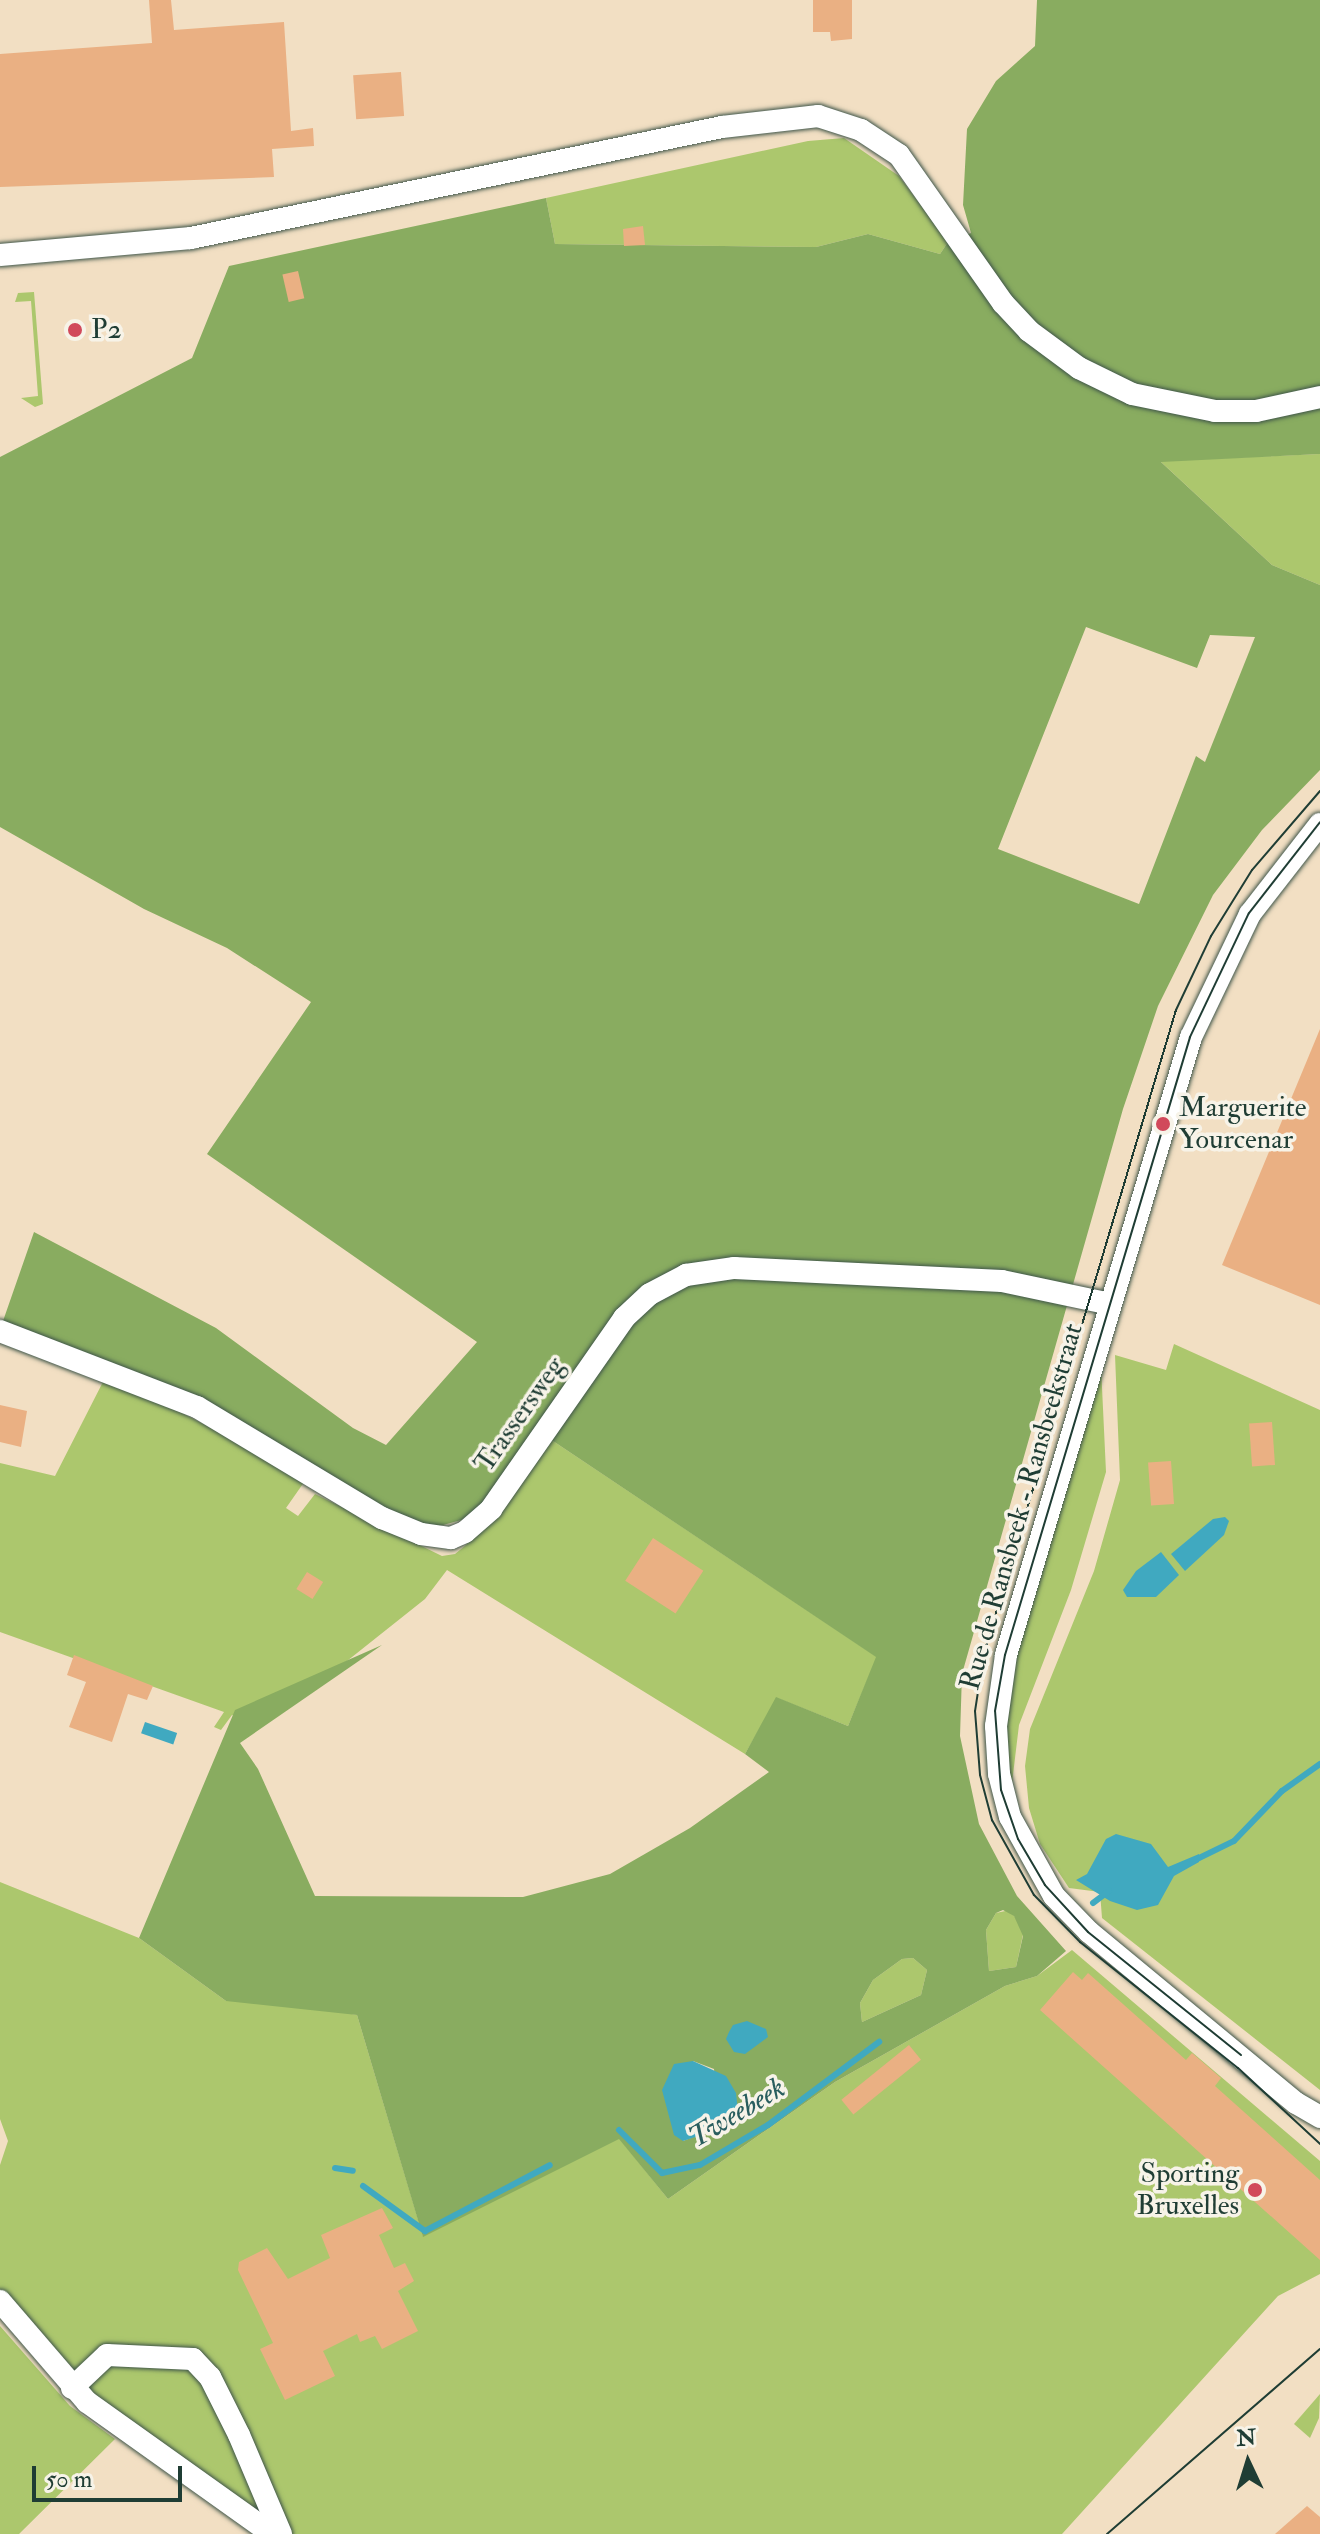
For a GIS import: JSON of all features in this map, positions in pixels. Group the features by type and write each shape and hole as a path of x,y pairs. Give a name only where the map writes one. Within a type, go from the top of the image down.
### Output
{"street":[{"path":"0,255 191,238 735,125 818,116 861,130 899,155 1003,303 1029,331 1079,368 1132,394 1215,411 1256,411 1320,397"},
{"name":"Rue de Ransbeek - Ransbeekstraat","path":"1320,824 1250,914 1207,995 1002,1670 996,1726 1002,1790 1024,1851 1066,1910 1296,2103 1320,2117"},
{"name":"Trassersweg","path":"0,1331 197,1407 382,1518 421,1534 451,1538 465,1532 491,1509 624,1318 650,1294 686,1275 734,1268 1012,1281 1111,1304"},
{"path":"0,2301 72,2388 123,2431 272,2534"},
{"path":"72,2388 107,2355 193,2359 210,2377 281,2534"}],"green space":[{"path":"1037,0 1320,0 1320,454 1161,462 1272,565 1320,585 1320,770 1262,830 1213,895 1158,1006 1123,1109 962,1674 960,1736 979,1824 1017,1896 1066,1951 1037,1976 1005,1986 835,2082 668,2199 619,2139 423,2237 357,2015 226,2001 139,1938 235,1710 382,1645 240,1743 258,1769 315,1896 523,1897 610,1874 690,1828 769,1772 745,1754 776,1697 848,1726 876,1657 550,1439 472,1517 436,1527 380,1512 3,1321 34,1232 216,1328 353,1428 386,1445 477,1342 207,1154 311,1002 227,948 144,909 0,827 0,457 192,358 229,266 546,198 555,244 816,247 868,234 940,254 948,242 971,233 963,205 967,129 996,81 1035,46","holes":["1086,627 1197,668 1210,635 1255,637 1205,762 1196,756 1139,904 998,849","1003,1910 1014,1916 1023,1936 1016,1967 989,1971 986,1930 996,1913","913,1958 927,1970 921,1995 862,2022 860,2003 873,1980 902,1959","693,2061 714,2069 719,2127 683,2141"]},
{"path":"844,138 899,176 948,242 940,254 868,234 816,247 555,244 546,198 808,141"},
{"path":"34,292 43,404 35,407 21,398 38,396 31,301 15,302 18,293"},
{"path":"1320,454 1320,585 1272,565 1160,461"},
{"path":"1174,1344 1320,1410 1320,2090 1102,1918 1100,1892 1069,1888 1040,1844 1029,1808 1025,1766 1030,1729 1094,1571 1120,1480 1115,1355 1166,1370"},
{"path":"1101,1366 1106,1472 1071,1590 1019,1725 1012,1783 1007,1788 1003,1698"},
{"path":"107,1374 307,1478 286,1508 298,1516 315,1494 442,1556 455,1554 466,1545 550,1439 877,1657 848,1726 777,1698 745,1754 447,1570 425,1599 347,1661 239,1717 232,1715 221,1730 214,1727 224,1712 0,1632 0,1463 55,1476"},
{"path":"0,1882 139,1938 226,2001 268,1998 357,2015 423,2236 619,2138 668,2199 835,2082 1005,1986 1037,1976 1072,1950 1320,2161 1320,2274 1278,2296 1062,2534 279,2534 104,2407 0,2290 0,2165 8,2141 0,2119"},
{"path":"1010,1910 1024,1930 1016,1967 989,1971 986,1930 996,1913"},
{"path":"913,1958 927,1970 921,1995 862,2022 860,2003 873,1980 902,1959"},
{"path":"0,2326 70,2406 115,2439 19,2534 0,2534"},
{"path":"1320,2394 1319,2418 1310,2438 1294,2424"}],"water":[{"path":"1225,1517 1229,1521 1224,1535 1185,1571 1171,1554 1213,1519"},
{"path":"1161,1552 1179,1575 1156,1597 1127,1597 1123,1590 1136,1571"},
{"path":"145,1722 177,1733 173,1744 141,1733"},
{"path":"1116,1834 1151,1844 1168,1867 1199,1854 1199,1862 1174,1876 1158,1905 1137,1910 1110,1901 1076,1880 1087,1874 1106,1839"},
{"path":"747,2021 766,2029 768,2037 745,2054 734,2052 726,2039 733,2025"},
{"path":"693,2061 726,2076 736,2093 738,2111 726,2127 683,2141 674,2135 662,2090 674,2064"}],"building":[{"path":"149,0 171,0 174,30 284,22 291,131 313,128 314,146 272,149 274,177 0,187 0,54 152,43"},
{"path":"813,0 852,0 852,39 831,41 830,32 813,32"},
{"path":"401,72 404,116 356,119 353,75"},
{"path":"643,226 645,245 624,246 623,229"},
{"path":"298,271 304,298 289,302 282,275"},
{"path":"1320,1029 1320,1305 1222,1265"},
{"path":"0,1405 27,1411 21,1447 0,1442"},
{"path":"1272,1422 1275,1465 1252,1466 1249,1424"},
{"path":"1171,1461 1174,1504 1151,1505 1148,1463"},
{"path":"653,1538 703,1571 676,1613 625,1581"},
{"path":"307,1572 323,1582 313,1599 296,1589"},
{"path":"74,1655 153,1686 147,1700 128,1694 112,1742 69,1727 86,1682 67,1675"},
{"path":"1073,1972 1082,1980 1088,1973 1186,2060 1192,2053 1221,2078 1215,2086 1320,2180 1320,2260 1040,2010"},
{"path":"909,2045 921,2060 853,2115 841,2100"},
{"path":"382,2208 393,2228 379,2235 394,2268 405,2263 414,2281 398,2291 418,2331 382,2349 375,2336 360,2342 357,2334 323,2351 335,2376 285,2400 260,2349 273,2343 238,2270 239,2262 267,2248 288,2279 330,2258 321,2235"},
{"path":"1307,2506 1320,2517 1320,2534 1275,2534"}],"waterway":[{"name":"Tweebeek","path":"1195,1860 1234,1841 1282,1791 1320,1764"},
{"name":"Tweebeek","path":"1093,1903 1109,1891"},
{"name":"Tweebeek","path":"619,2130 662,2173 700,2165 768,2125 879,2042"},
{"name":"Tweebeek","path":"363,2186 425,2231 550,2165"},
{"name":"Tweebeek","path":"335,2168 353,2171"}],"tram line":[{"path":"1320,791 1252,870 1211,936 1176,1010 984,1653 975,1711 980,1775 992,1820 1034,1895 1080,1942 1238,2068 1320,2144"},
{"path":"1241,2055 1088,1932 1045,1885 1018,1839 1001,1790 995,1711 1005,1655 1190,1037 1249,913 1320,822"},
{"path":"1107,2534 1320,2349"}],"place":[{"name":"P2","path":"75,330"},
{"name":"Marguerite Yourcenar","path":"1163,1124"},
{"name":"Sporting Bruxelles","path":"1255,2190"}]}
